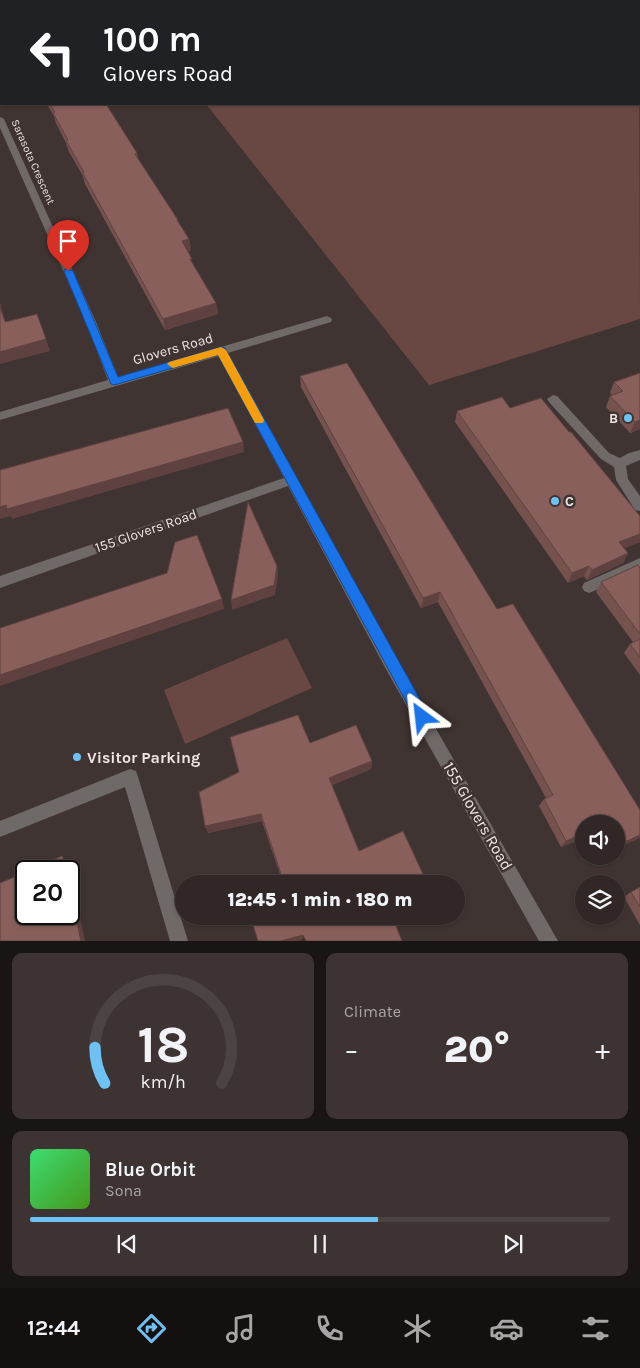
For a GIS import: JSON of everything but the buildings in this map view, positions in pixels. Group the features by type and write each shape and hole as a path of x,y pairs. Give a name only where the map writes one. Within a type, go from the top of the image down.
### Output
{"street":[{"name":"Sarasota Crescent","path":"0,119 91,322 114,382"},
{"name":"Glovers Road","path":"0,416 327,320"},
{"name":"155 Glovers Road","path":"221,350 392,666 549,940"},
{"path":"553,399 605,456 620,464"},
{"path":"620,464 640,454"},
{"path":"620,464 622,480 640,506"},
{"name":"155 Glovers Road","path":"0,582 292,480"},
{"path":"589,587 640,564"},
{"path":"0,829 130,776 180,940"}],"shaded area":[{"path":"207,105 639,105 640,319 429,385"},
{"path":"287,638 312,688 185,744 164,690"}],"slow traffic":[{"path":"173,364 221,350 259,420"}],"place":[{"name":"B","path":"628,418"},
{"name":"C","path":"555,501"},
{"name":"Visitor Parking","path":"77,757"}],"route":[{"path":"68,271 91,322 114,382 221,350 392,666 422,717"}]}
